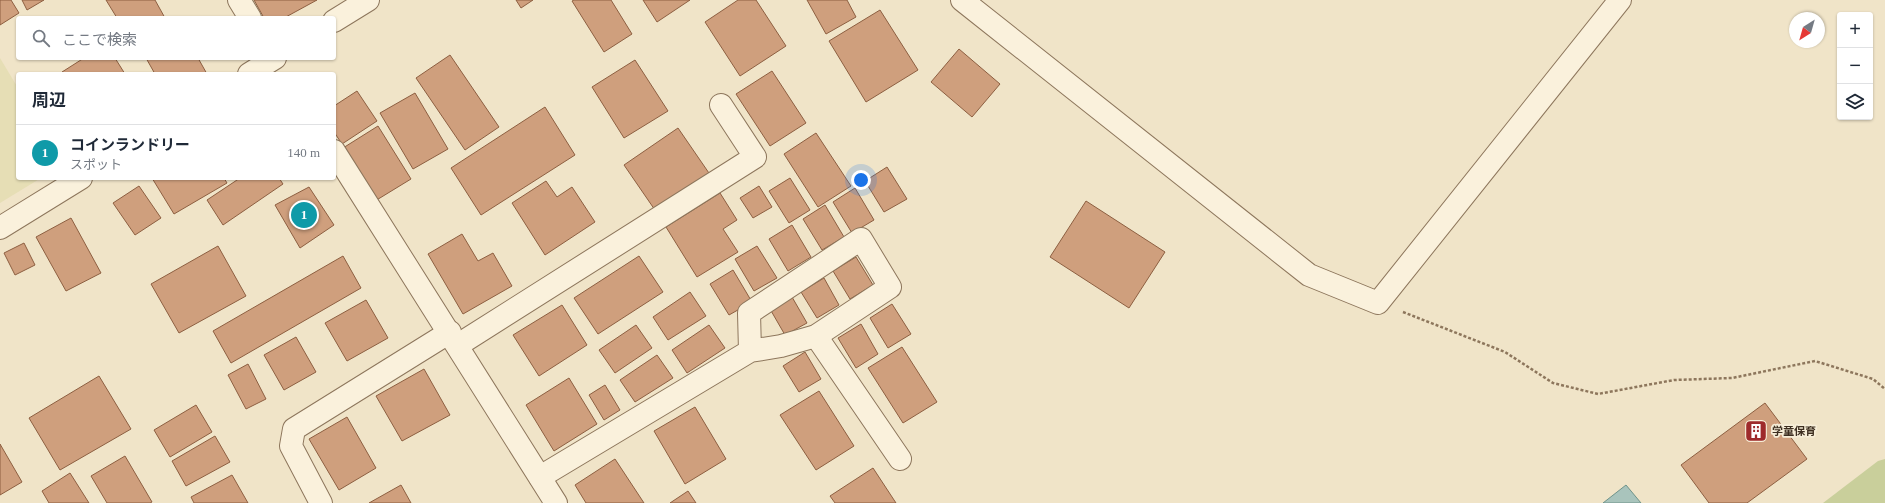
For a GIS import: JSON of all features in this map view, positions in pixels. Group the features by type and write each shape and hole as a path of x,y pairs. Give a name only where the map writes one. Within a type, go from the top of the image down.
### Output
{"street":[{"path":"239,0 249,16"},
{"path":"336,20 368,0"},
{"path":"962,0 1309,275 1378,303 1620,0"},
{"path":"252,72 272,60"},
{"path":"276,60 284,72"},
{"path":"321,503 291,446 294,429 454,339 754,157 721,105"},
{"path":"336,154 454,339 556,503"},
{"path":"0,228 78,180"},
{"path":"540,477 750,350 781,346 816,336 890,287 861,239 748,312 750,350"},
{"path":"816,336 900,459"}],"path":[{"path":"1378,303 1505,352 1553,383 1598,394 1674,380 1732,378 1815,361 1873,380 1885,389"}],"shaded area":[{"path":"0,58 16,85 16,180 38,180 0,203"}],"green space":[{"path":"1885,459 1885,503 1823,503 1878,461"}],"water":[{"path":"1626,485 1641,503 1603,503"}],"building":[{"path":"0,0 11,0 19,13 0,25"},
{"path":"22,0 44,0 27,10"},
{"path":"106,0 155,0 164,16 116,16"},
{"path":"254,0 317,0 288,16 263,16"},
{"path":"516,0 533,0 521,8"},
{"path":"611,0 632,34 604,52 572,1"},
{"path":"643,0 690,0 657,22"},
{"path":"738,0 756,0 786,46 740,76 705,22"},
{"path":"807,0 847,0 856,17 826,34"},
{"path":"880,10 918,70 866,102 829,41"},
{"path":"959,49 1000,84 972,117 931,82"},
{"path":"450,55 499,127 465,150 416,78"},
{"path":"81,60 116,60 124,72 62,72"},
{"path":"147,60 199,60 206,72 154,72"},
{"path":"635,60 668,111 624,138 592,87"},
{"path":"772,71 806,123 770,146 736,94"},
{"path":"357,91 377,121 342,144 336,135 336,105"},
{"path":"415,93 448,149 413,169 380,113"},
{"path":"545,107 575,155 481,215 451,168"},
{"path":"378,126 411,179 375,201 343,148"},
{"path":"678,128 711,176 657,213 624,165"},
{"path":"816,133 851,186 818,207 784,154"},
{"path":"887,167 907,199 884,212 865,181"},
{"path":"790,178 810,210 789,223 769,191"},
{"path":"153,180 225,180 227,183 174,214"},
{"path":"237,180 280,180 283,184 223,225 207,200"},
{"path":"546,181 557,197 572,187 595,222 545,255 512,203"},
{"path":"139,186 161,218 135,235 113,203"},
{"path":"759,186 772,207 753,218 740,198"},
{"path":"309,187 334,225 300,248 275,205"},
{"path":"855,188 874,220 852,233 833,202"},
{"path":"720,193 737,220 723,229 738,252 697,277 666,227"},
{"path":"1086,201 1165,252 1129,308 1050,257"},
{"path":"825,205 844,237 822,250 803,219"},
{"path":"71,218 101,273 66,291 36,237"},
{"path":"792,225 811,257 788,271 769,239"},
{"path":"462,234 478,261 493,253 512,286 463,314 428,254"},
{"path":"24,243 35,265 15,275 4,253"},
{"path":"218,246 246,296 179,333 151,284"},
{"path":"757,246 777,278 754,291 735,259"},
{"path":"343,256 361,288 231,363 213,331"},
{"path":"639,256 663,292 598,334 574,298"},
{"path":"856,257 873,285 850,299 833,271"},
{"path":"733,270 752,302 729,315 710,284"},
{"path":"824,278 839,305 817,318 801,292"},
{"path":"690,292 706,316 668,340 653,317"},
{"path":"792,297 807,323 785,335 770,309"},
{"path":"366,300 388,338 347,361 325,323"},
{"path":"892,304 911,334 888,348 870,318"},
{"path":"562,305 587,345 539,376 513,335"},
{"path":"861,324 878,354 856,368 838,338"},
{"path":"636,325 652,348 615,373 599,350"},
{"path":"709,325 725,348 687,373 672,350"},
{"path":"296,337 316,372 284,390 264,355"},
{"path":"902,347 937,402 903,423 868,368"},
{"path":"805,352 821,379 799,392 783,366"},
{"path":"657,355 673,378 635,402 620,380"},
{"path":"248,364 266,399 246,409 228,375"},
{"path":"424,369 450,415 402,441 376,396"},
{"path":"99,376 131,429 60,470 29,418"},
{"path":"569,378 597,424 554,451 526,405"},
{"path":"605,385 620,410 604,420 589,395"},
{"path":"819,391 854,446 816,470 780,415"},
{"name":"学童保育","path":"1765,403 1807,459 1747,503 1709,503 1681,465"},
{"path":"196,405 212,432 170,457 154,430"},
{"path":"695,407 726,459 685,484 654,431"},
{"path":"347,417 376,468 339,490 309,439"},
{"path":"215,436 230,462 186,486 172,461"},
{"path":"0,444 22,482 0,495"},
{"path":"125,456 152,502 107,503 91,476"},
{"path":"615,459 644,503 586,503 575,485"},
{"path":"873,468 896,503 835,503 830,496"},
{"path":"70,473 89,503 49,503 42,491"},
{"path":"232,475 248,503 194,503 191,497"},
{"path":"401,485 411,503 369,503"},
{"path":"688,491 696,503 670,503"}],"place":[{"name":"コインランドリー","path":"304,215"},
{"name":"学童保育","path":"1756,431"}]}
